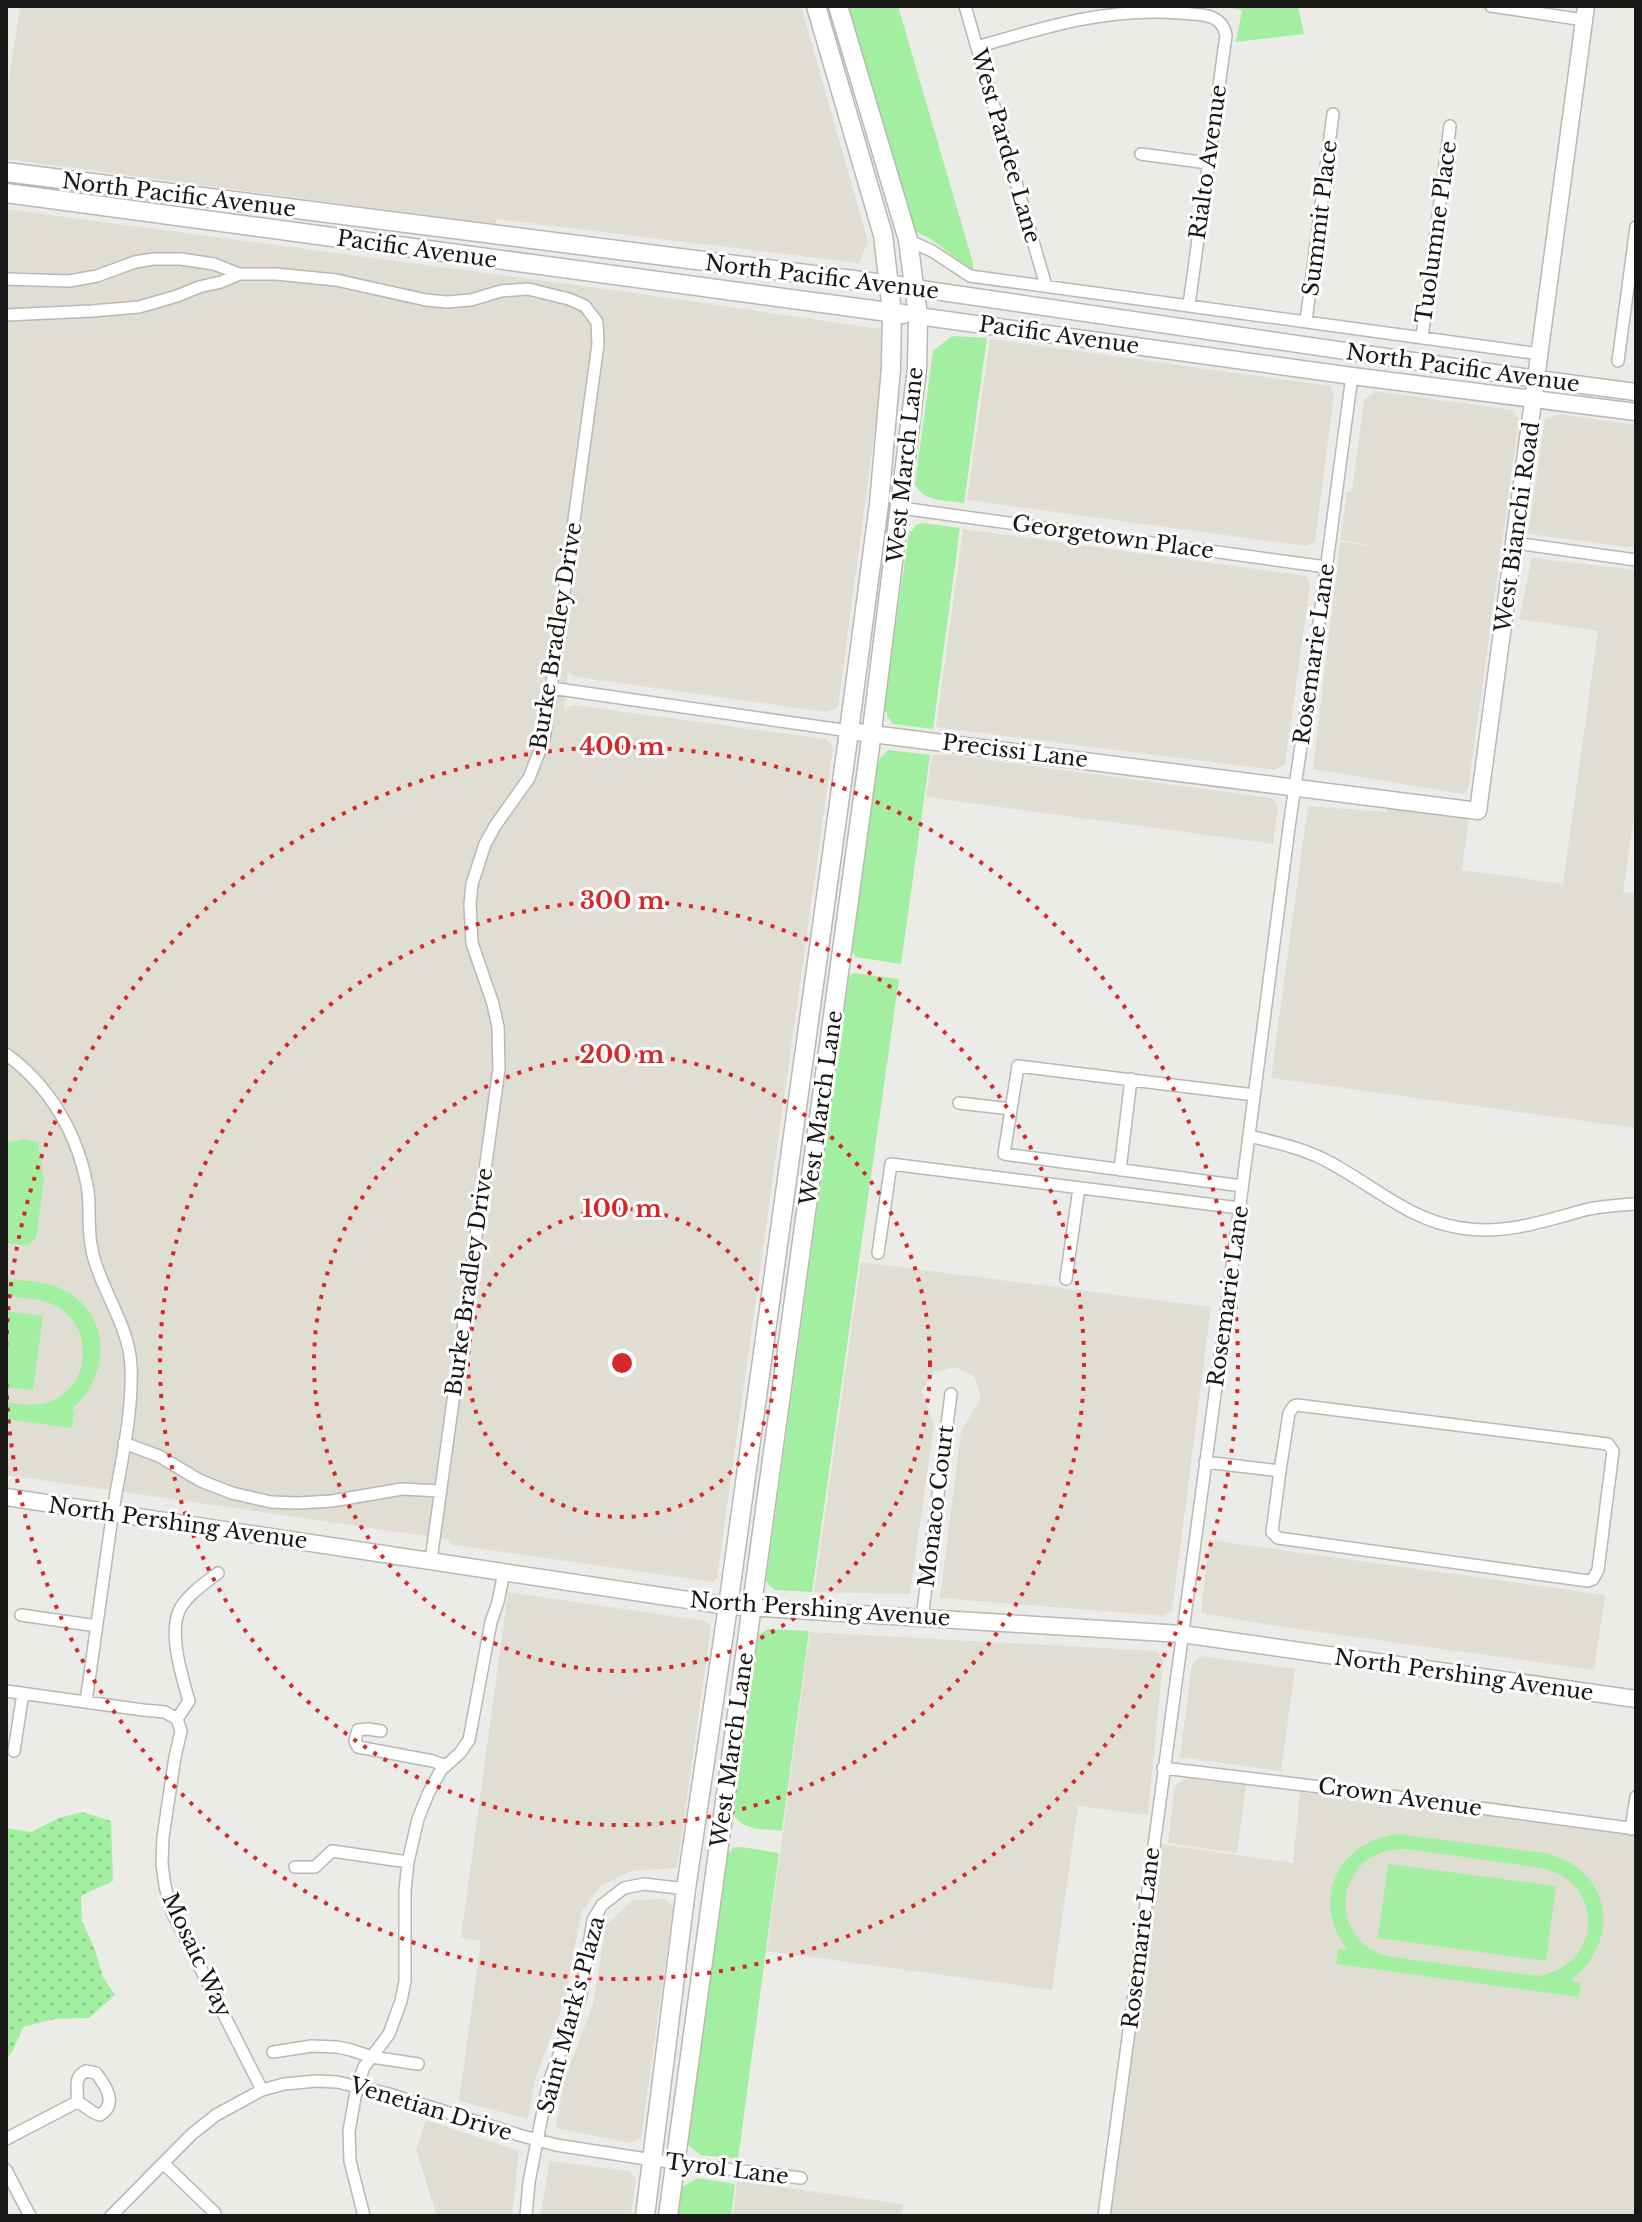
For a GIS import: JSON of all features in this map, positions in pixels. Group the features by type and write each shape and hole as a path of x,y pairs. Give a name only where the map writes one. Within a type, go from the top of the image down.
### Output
{"main road":[{"name":"West March Lane","path":"645,2216 686,1889 849,731 879,504 891,368 892,312 883,235 816,6"},
{"name":"West March Lane","path":"668,2216 872,734 917,369 918,316 908,240 838,6"},
{"name":"West Bianchi Road","path":"1478,811 1585,13"},
{"name":"North Pacific Avenue","path":"6,172 914,288 1636,392"},
{"name":"Pacific Avenue","path":"6,193 1636,412"},
{"path":"281,230 292,225 366,234 387,220"},
{"path":"1352,376 1360,367 1405,360"},
{"name":"Precissi Lane","path":"849,731 1478,811"},
{"name":"North Pershing Avenue","path":"6,1497 728,1606 1182,1634 1636,1699"}],"street":[{"name":"West Pardee Lane","path":"965,6 1046,286"},
{"path":"1491,6 1585,13"},
{"name":"Rialto Avenue","path":"977,47 1067,21 1108,14 1154,11 1206,15 1219,21 1226,35 1189,305"},
{"name":"Summit Place","path":"1306,321 1333,114"},
{"name":"Tuolumne Place","path":"1422,337 1450,126"},
{"path":"1141,154 1208,163"},
{"path":"1618,361 1636,227"},
{"path":"908,240 932,251 970,276 1540,354"},
{"name":"Burke Bradley Drive","path":"6,279 69,281 85,279 135,262 181,259 214,264 239,274 336,280 408,298 447,302 528,289 585,306 597,322 598,344 544,740 538,759 519,795 485,844 472,884 472,943 498,1027 499,1069 431,1560"},
{"name":"Burke Bradley Drive","path":"6,315 139,307 239,274"},
{"name":"Rosemarie Lane","path":"1104,2216 1352,376"},
{"name":"Georgetown Place","path":"901,508 1326,567"},
{"path":"1515,543 1636,560"},
{"name":"Precissi Lane","path":"551,688 849,731"},
{"path":"6,1054 23,1066 44,1089 64,1119 77,1147 88,1193 91,1245 98,1274 117,1315 130,1356 124,1443 86,1702"},
{"path":"1242,1186 1004,1154 1018,1066 1254,1095"},
{"path":"1120,1170 1131,1079"},
{"path":"959,1103 1011,1109"},
{"path":"1249,1136 1285,1145 1324,1160 1421,1218 1461,1228 1503,1230 1604,1206 1636,1204"},
{"path":"878,1253 891,1164 1239,1208"},
{"path":"1066,1279 1079,1188"},
{"name":"Monaco Court","path":"922,1618 951,1394"},
{"path":"1297,1405 1608,1444 1613,1451 1598,1570 1588,1581 1278,1538 1272,1532 1280,1471 1289,1413 1297,1405"},
{"path":"124,1443 159,1456 201,1481 232,1493 271,1502 332,1501 402,1489 441,1491"},
{"path":"1205,1462 1280,1471"},
{"path":"364,2216 350,2161 349,2131 357,2086 364,2067 389,2034 401,2001 405,1981 405,1891 418,1819 428,1794 446,1766 469,1740 491,1622 504,1572"},
{"name":"Mosaic Way","path":"218,1573 194,1592 181,1607 175,1621 180,1671 189,1701 177,1719 181,1731 163,1837 162,1864 172,1912 262,2090"},
{"path":"21,1615 97,1626"},
{"path":"6,1691 165,1712 177,1719"},
{"path":"14,1751 23,1693"},
{"path":"381,1731 358,1730 355,1741 358,1747 446,1766"},
{"name":"Crown Avenue","path":"1163,1768 1634,1829"},
{"path":"1634,1829 1636,1797"},
{"path":"295,1867 315,1867 332,1851 408,1862"},
{"name":"Saint Mark's Plaza","path":"526,2216 529,2182 548,2085 581,1995 591,1927 598,1911 616,1893 634,1885 654,1884 686,1889"},
{"path":"273,2052 312,2046 337,2047 372,2057 418,2064"},
{"name":"Venetian Drive","path":"111,2216 192,2134 216,2115 262,2090 284,2084 317,2081 357,2086 539,2141 653,2160"},
{"path":"6,2139 77,2102"},
{"name":"Tyrol Lane","path":"653,2160 801,2178"},
{"path":"163,2163 215,2213"},
{"path":"6,2170 30,2216"}],"shaded area":[{"path":"20,6 801,6 868,242 859,263 496,219 495,224 6,159 6,98"},
{"path":"6,209 888,330 838,707 827,712 576,677 568,672 564,709 573,705 826,739 833,747 717,1578 713,1582 453,1545 447,1539 6,1475"},
{"path":"990,339 1330,386 1334,395 1315,541 1306,546 967,500"},
{"path":"1375,391 1512,410 1519,419 1468,790 1463,794 1313,769 1340,542 1376,546 1340,540 1347,492 1352,492 1364,400"},
{"path":"1560,414 1636,425 1636,548 1528,534 1545,419"},
{"path":"963,529 1306,576 1310,585 1285,764 1275,770 936,727"},
{"path":"1532,558 1636,570 1636,801 1623,892 1636,894 1636,1128 1271,1078 1308,806 1386,812 1387,803 1469,814 1462,870 1563,884 1598,631 1519,619"},
{"path":"932,755 1272,798 1278,806 1273,844 926,797"},
{"path":"861,1262 1211,1307 1172,1611 1164,1616 940,1598 961,1431 981,1398 974,1376 955,1367 934,1372 922,1391 934,1425 910,1594 814,1592"},
{"path":"1209,1540 1605,1595 1594,1670 1201,1613"},
{"path":"508,1592 705,1621 711,1627 677,1868 632,1871 602,1885 582,1911 566,1996 535,2080 528,2119 459,2101 481,1941 461,1938"},
{"path":"810,1632 1156,1651 1163,1659 1148,1815 1078,1806 1052,1990 767,1951"},
{"path":"1202,1656 1295,1669 1281,1771 1180,1757 1192,1664"},
{"path":"1186,1778 1246,1785 1237,1853 1168,1843 1175,1786"},
{"path":"1300,1792 1636,1834 1636,2216 1108,2216 1161,1844 1293,1863"},
{"path":"665,1899 673,1907 641,2138 631,2143 556,2128 563,2084 593,2004 606,1925 633,1900"},
{"path":"426,2120 519,2151 512,2216 437,2216 416,2150"},
{"path":"550,2161 629,2171 636,2179 631,2216 540,2216"},
{"path":"737,2181 903,2204 902,2216 733,2216"}],"green space":[{"path":"846,6 898,6 973,271 931,239 914,231"},
{"path":"1222,6 1298,6 1304,34 1236,42 1242,10"},
{"path":"952,336 987,338 964,503 929,497 915,484 933,351"},
{"path":"922,523 960,528 933,729 893,724 887,712 883,712 909,531"},
{"path":"888,750 930,755 901,964 856,957 852,952 877,763"},
{"path":"854,973 899,979 812,1592 775,1590 766,1582 849,976"},
{"path":"24,1139 38,1142 44,1180 36,1238 28,1245 6,1243 6,1143"},
{"path":"6,1279 62,1289 79,1300 98,1329 101,1346 99,1363 94,1380 71,1410 74,1411 72,1428 6,1419 6,1402 38,1404 63,1394 74,1383 83,1355 77,1326 67,1314 43,1301 6,1296"},
{"path":"6,1311 43,1316 33,1390 6,1387"},
{"path":"769,1629 809,1631 782,1831 742,1824 734,1814 758,1635"},
{"path":"82,1812 111,1821 113,1881 81,1896 82,1921 103,1977 115,1995 89,2018 54,2019 23,2027 6,2060 6,1828 31,1832 59,1818"},
{"path":"1398,1834 1545,1853 1567,1861 1584,1874 1596,1889 1602,1907 1603,1926 1588,1964 1571,1980 1581,1983 1579,1997 1336,1964 1338,1949 1348,1950 1336,1931 1331,1912 1331,1894 1336,1876 1359,1848","holes":["1407,1849 1542,1868 1563,1877 1578,1890 1586,1906 1588,1924 1584,1942 1574,1957 1559,1969 1537,1976 1391,1957 1369,1948 1354,1933 1347,1915 1346,1896 1352,1877 1365,1862 1383,1852"]},
{"path":"733,1848 779,1853 738,2159 701,2155 689,2146 688,2141 728,1854"},
{"path":"1388,1864 1556,1886 1546,1961 1378,1938"},
{"path":"698,2178 735,2184 731,2216 678,2216 682,2187"}]}
